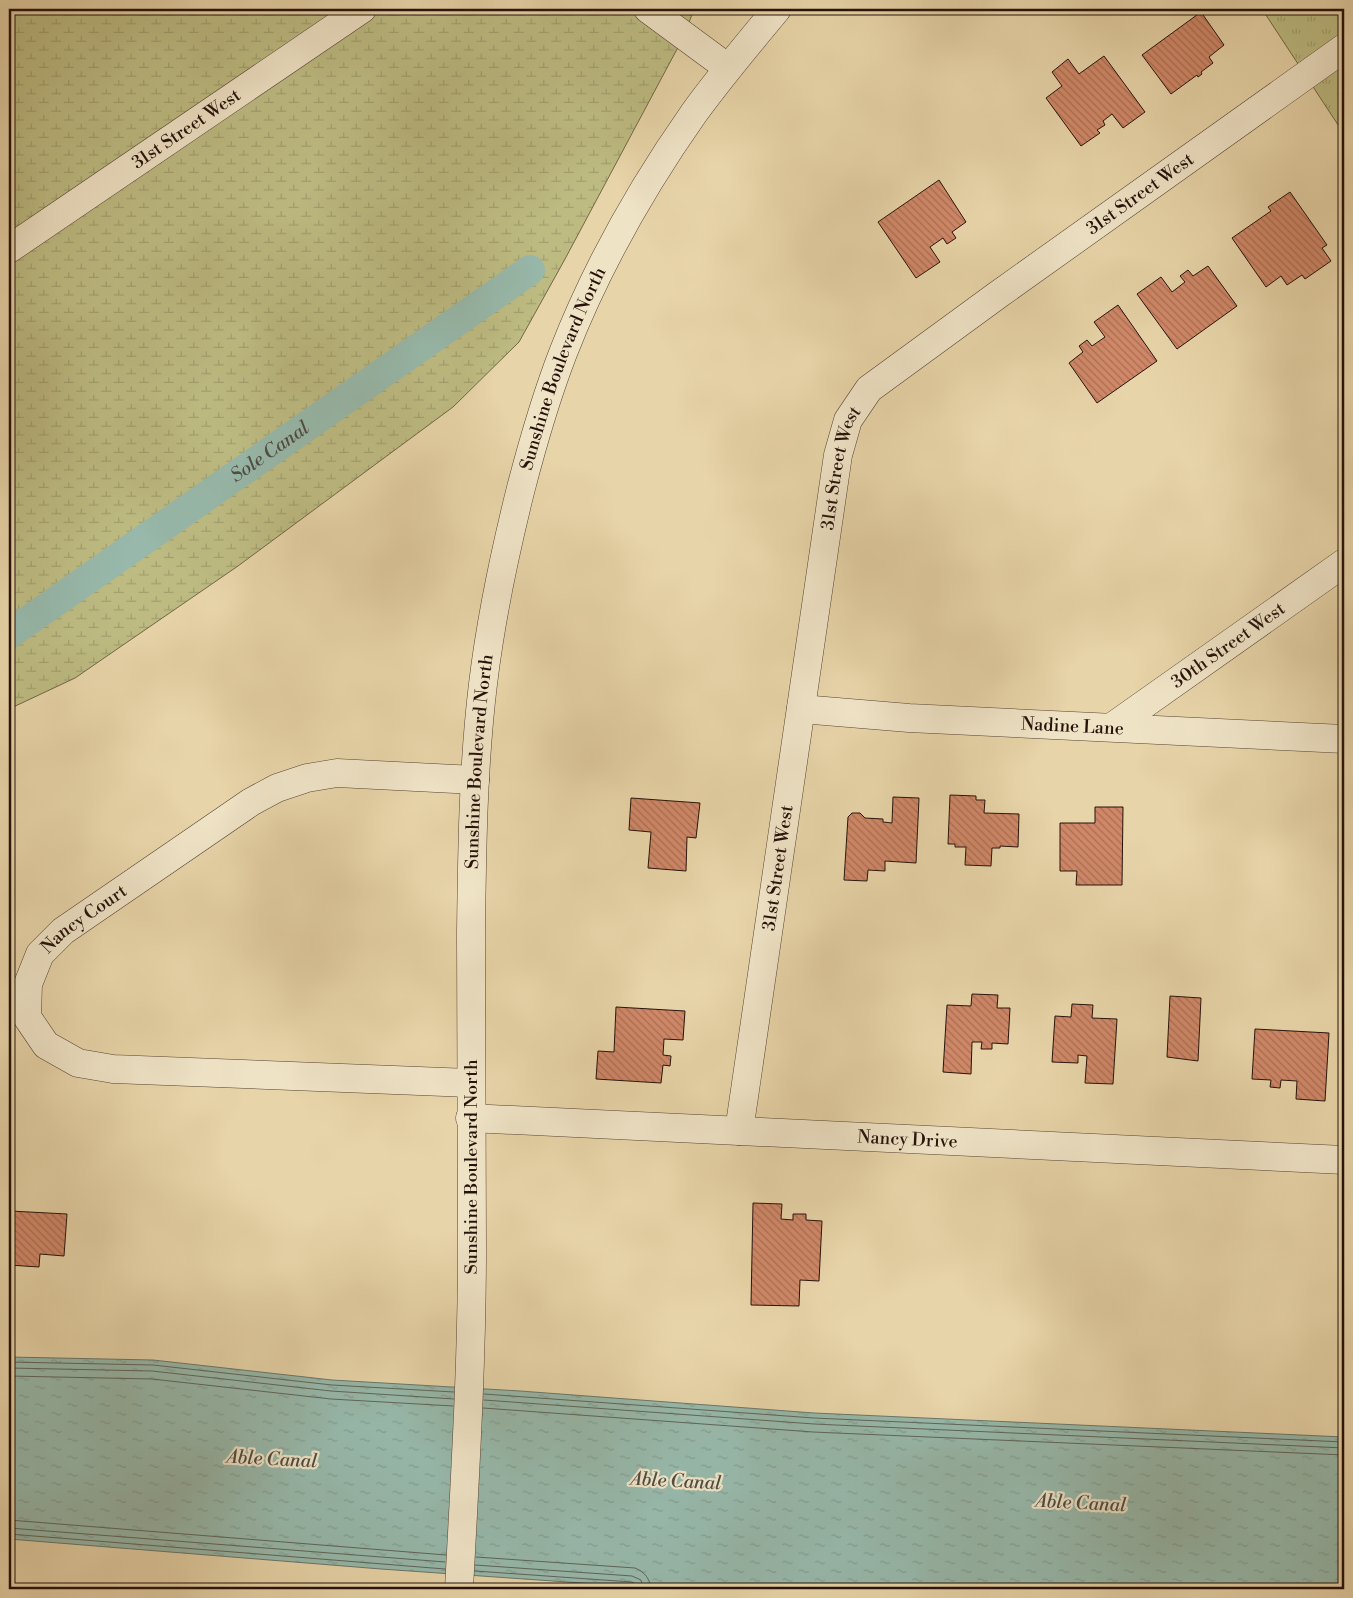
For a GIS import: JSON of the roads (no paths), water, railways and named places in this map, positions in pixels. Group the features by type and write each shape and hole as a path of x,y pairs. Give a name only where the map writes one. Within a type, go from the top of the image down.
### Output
{"street":[{"name":"31st Street West","path":"9,249 362,9"},
{"path":"648,9 728,68"},
{"name":"Sunshine Boulevard North","path":"460,1585 470,1374 472,1254 470,1083 472,828 483,686 497,592 535,436 562,354 596,277 638,199 693,114 777,9"},
{"name":"31st Street West","path":"739,1131 838,455 848,420 869,390 999,294 1344,48"},
{"name":"30th Street West","path":"1112,727 1344,563"},
{"name":"Nadine Lane","path":"801,709 908,718 1344,739"},
{"name":"Nancy Court","path":"470,1083 113,1069 78,1063 46,1045 27,1017 28,984 40,954 64,931 251,802 278,788 307,778 337,773 475,780"},
{"name":"Nancy Drive","path":"470,1118 1344,1160"}],"water":[{"name":"Able Canal","path":"9,1357 153,1360 332,1380 520,1391 814,1413 1344,1437 1344,1589 667,1589 381,1569 9,1539"}],"waterway":[{"name":"Sole Canal","path":"9,634 530,270"}]}
